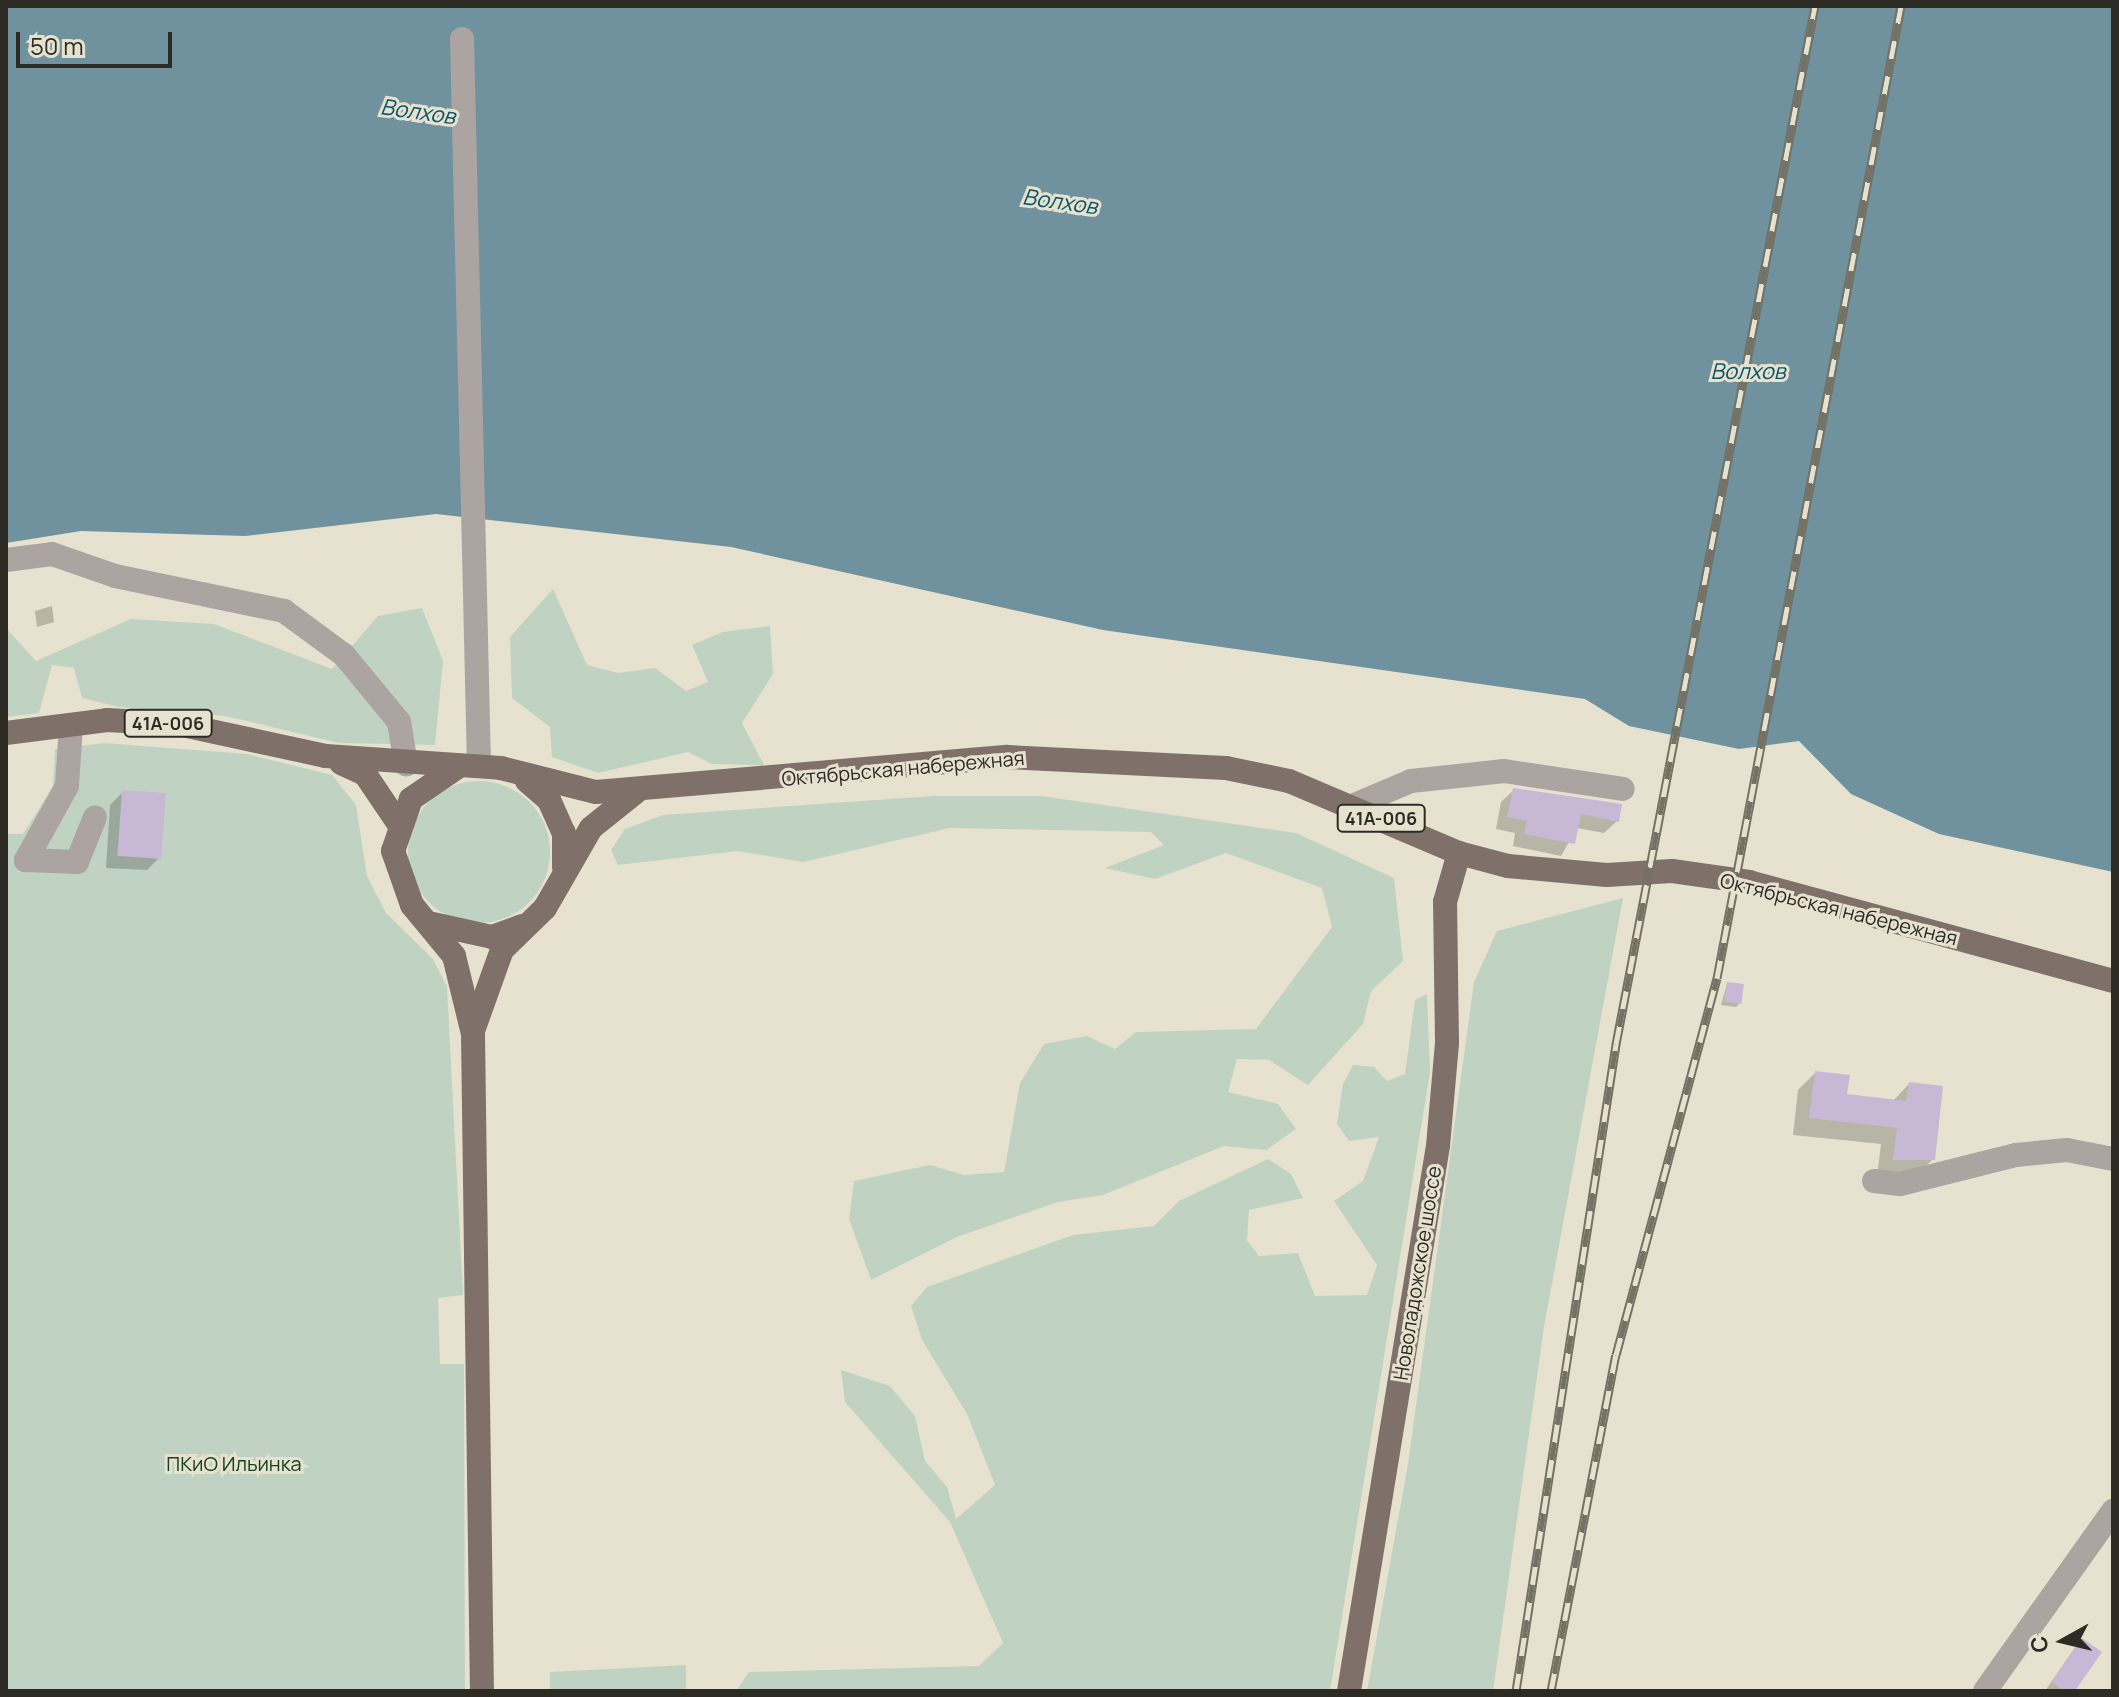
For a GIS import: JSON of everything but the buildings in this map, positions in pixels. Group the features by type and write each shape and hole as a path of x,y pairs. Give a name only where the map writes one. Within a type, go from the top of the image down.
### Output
{"main road":[{"name":"Октябрьская набережная","path":"6,733 71,725 178,724 326,756 467,767 636,792 1008,757 1089,758 1226,768 1289,781 1459,853 1555,872 1672,871 1749,882 2113,981"},
{"path":"326,756 365,774 398,823"},
{"path":"467,767 411,799 398,823 398,880 454,956 473,1034 482,1691"},
{"path":"521,776 549,800 564,833 564,870"},
{"path":"473,1034 502,950 545,908 564,870 591,828 636,792"},
{"name":"Новоладожское шоссе","path":"1349,1691 1438,1146 1447,1043 1445,902 1459,853"},
{"path":"433,924 492,937 545,908"}],"street":[{"path":"462,39 471,603 467,767"},
{"path":"6,560 52,554 115,576 284,611 344,655 399,722 406,764"},
{"path":"71,725 67,786 26,860 77,862 95,817"},
{"path":"1352,806 1411,781 1504,771 1623,789"},
{"path":"1874,1181 1900,1184 2016,1155 2067,1150 2113,1159"},
{"path":"1985,1691 2113,1511"}],"green space":[{"path":"553,589 587,665 618,673 655,668 686,691 708,682 692,645 723,632 770,626 773,674 742,723 764,765 712,764 688,752 598,773 552,757 550,727 512,698 510,637"},
{"path":"422,608 443,661 435,745 339,743 225,716 119,707 82,698 74,668 52,665 39,713 6,717 6,628 36,661 131,619 214,624 332,669 378,616"},
{"name":"ПКиО Ильинка","path":"104,743 247,754 332,775 356,805 367,876 386,913 433,959 447,987 463,1295 438,1298 440,1364 464,1364 465,1691 6,1691 6,834 23,834 53,786 55,749"},
{"path":"479,781 506,787 529,802 544,825 550,852 544,879 529,902 506,917 479,923 452,917 429,902 414,879 408,852 414,825 429,802 452,787"},
{"path":"933,796 1042,796 1296,833 1394,878 1403,961 1371,991 1363,1024 1308,1085 1269,1060 1237,1059 1228,1092 1278,1104 1296,1129 1266,1150 1224,1146 1103,1195 1058,1202 957,1237 871,1280 849,1219 854,1181 930,1165 964,1175 1004,1172 1020,1083 1044,1044 1087,1036 1115,1049 1136,1032 1256,1029 1332,927 1322,888 1226,853 1155,879 1105,868 1164,845 1151,832 950,828 803,862 738,851 618,865 611,850 625,829 663,815"},
{"path":"1623,898 1544,1327 1493,1691 1367,1691 1408,1464 1474,982 1497,931"},
{"path":"1427,994 1430,1072 1330,1691 736,1691 749,1672 979,1666 1003,1643 950,1522 845,1402 841,1370 890,1386 915,1416 925,1461 947,1487 956,1519 995,1485 967,1414 922,1340 911,1306 927,1287 1073,1235 1154,1226 1179,1201 1268,1159 1291,1174 1303,1198 1249,1210 1247,1240 1259,1256 1298,1253 1315,1296 1367,1295 1377,1265 1334,1201 1363,1181 1379,1137 1349,1141 1337,1124 1343,1084 1353,1065 1374,1067 1387,1081 1405,1074 1415,1000"},
{"path":"686,1665 686,1691 550,1691 550,1672"}],"water":[{"name":"Волхов","path":"6,6 2113,6 2113,872 1939,834 1851,794 1799,741 1739,749 1629,726 1585,699 1103,630 731,547 436,514 245,536 81,531 6,543"}],"railway":[{"path":"1516,1691 1616,1044 1815,6"},
{"path":"1551,1691 1616,1355 1717,978 1901,6"}]}
